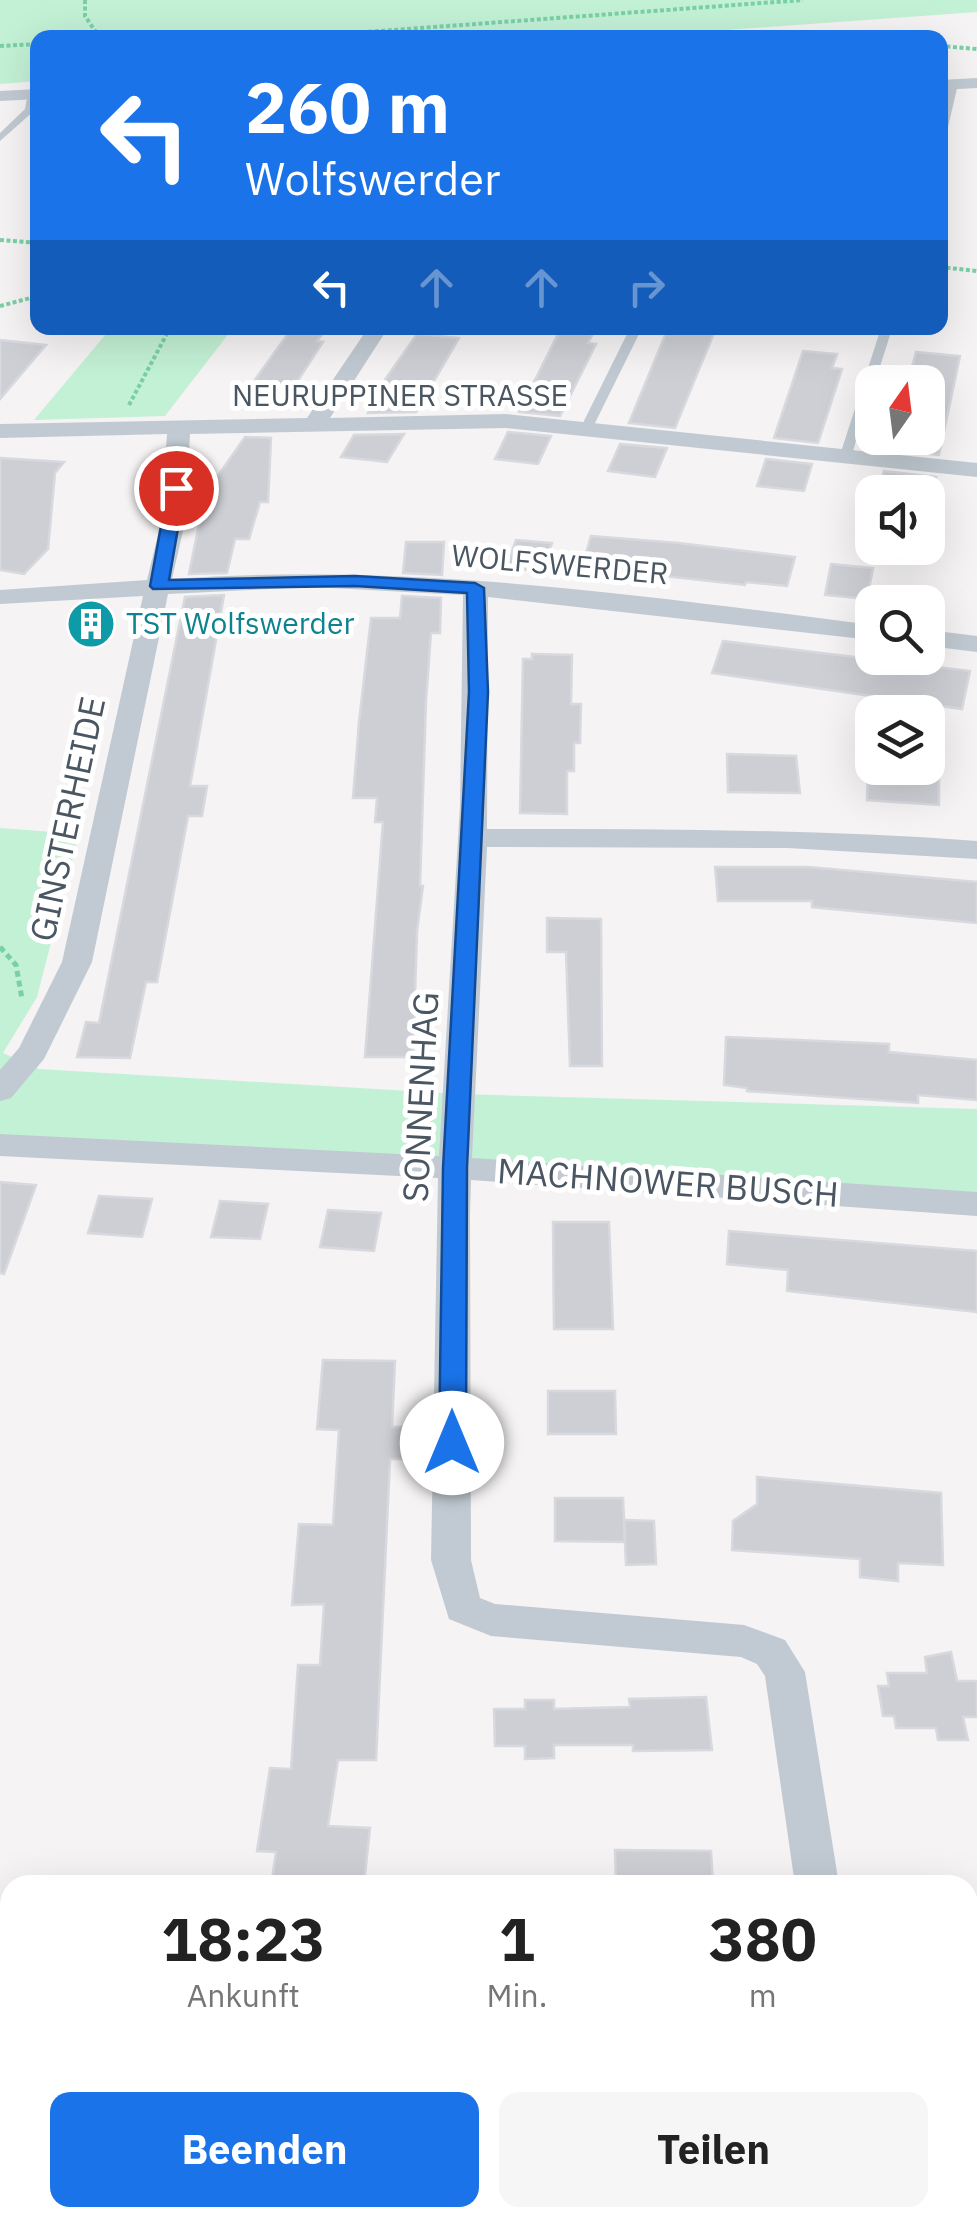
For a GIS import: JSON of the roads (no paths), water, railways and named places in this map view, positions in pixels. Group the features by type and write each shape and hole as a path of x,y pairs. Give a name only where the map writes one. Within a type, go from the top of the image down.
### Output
{"street":[{"path":"948,84 977,83"},
{"path":"0,96 30,94"},
{"path":"316,422 373,335"},
{"name":"NEURUPPINER STRASSE","path":"0,431 506,421 977,470"},
{"name":"GINSTERHEIDE","path":"0,1091 33,1052 78,962 130,702 173,522 179,426"},
{"name":"WOLFSWERDER","path":"0,597 250,580 355,581 591,598 855,630"},
{"name":"SONNENHAG","path":"475,588 478,692 474,838 455,1168 452,1560 463,1608 491,1620 744,1641 771,1652 785,1672 815,1875"},
{"path":"945,640 977,644"},
{"path":"474,838 754,838 875,841 977,850"},
{"name":"MACHNOWER BUSCH","path":"0,1145 455,1168 977,1204"}],"lane":[{"path":"0,138 30,110"},
{"path":"588,427 633,335"},
{"path":"846,455 884,335"}],"place":[{"name":"TST Wolfswerder","path":"91,624"}]}
